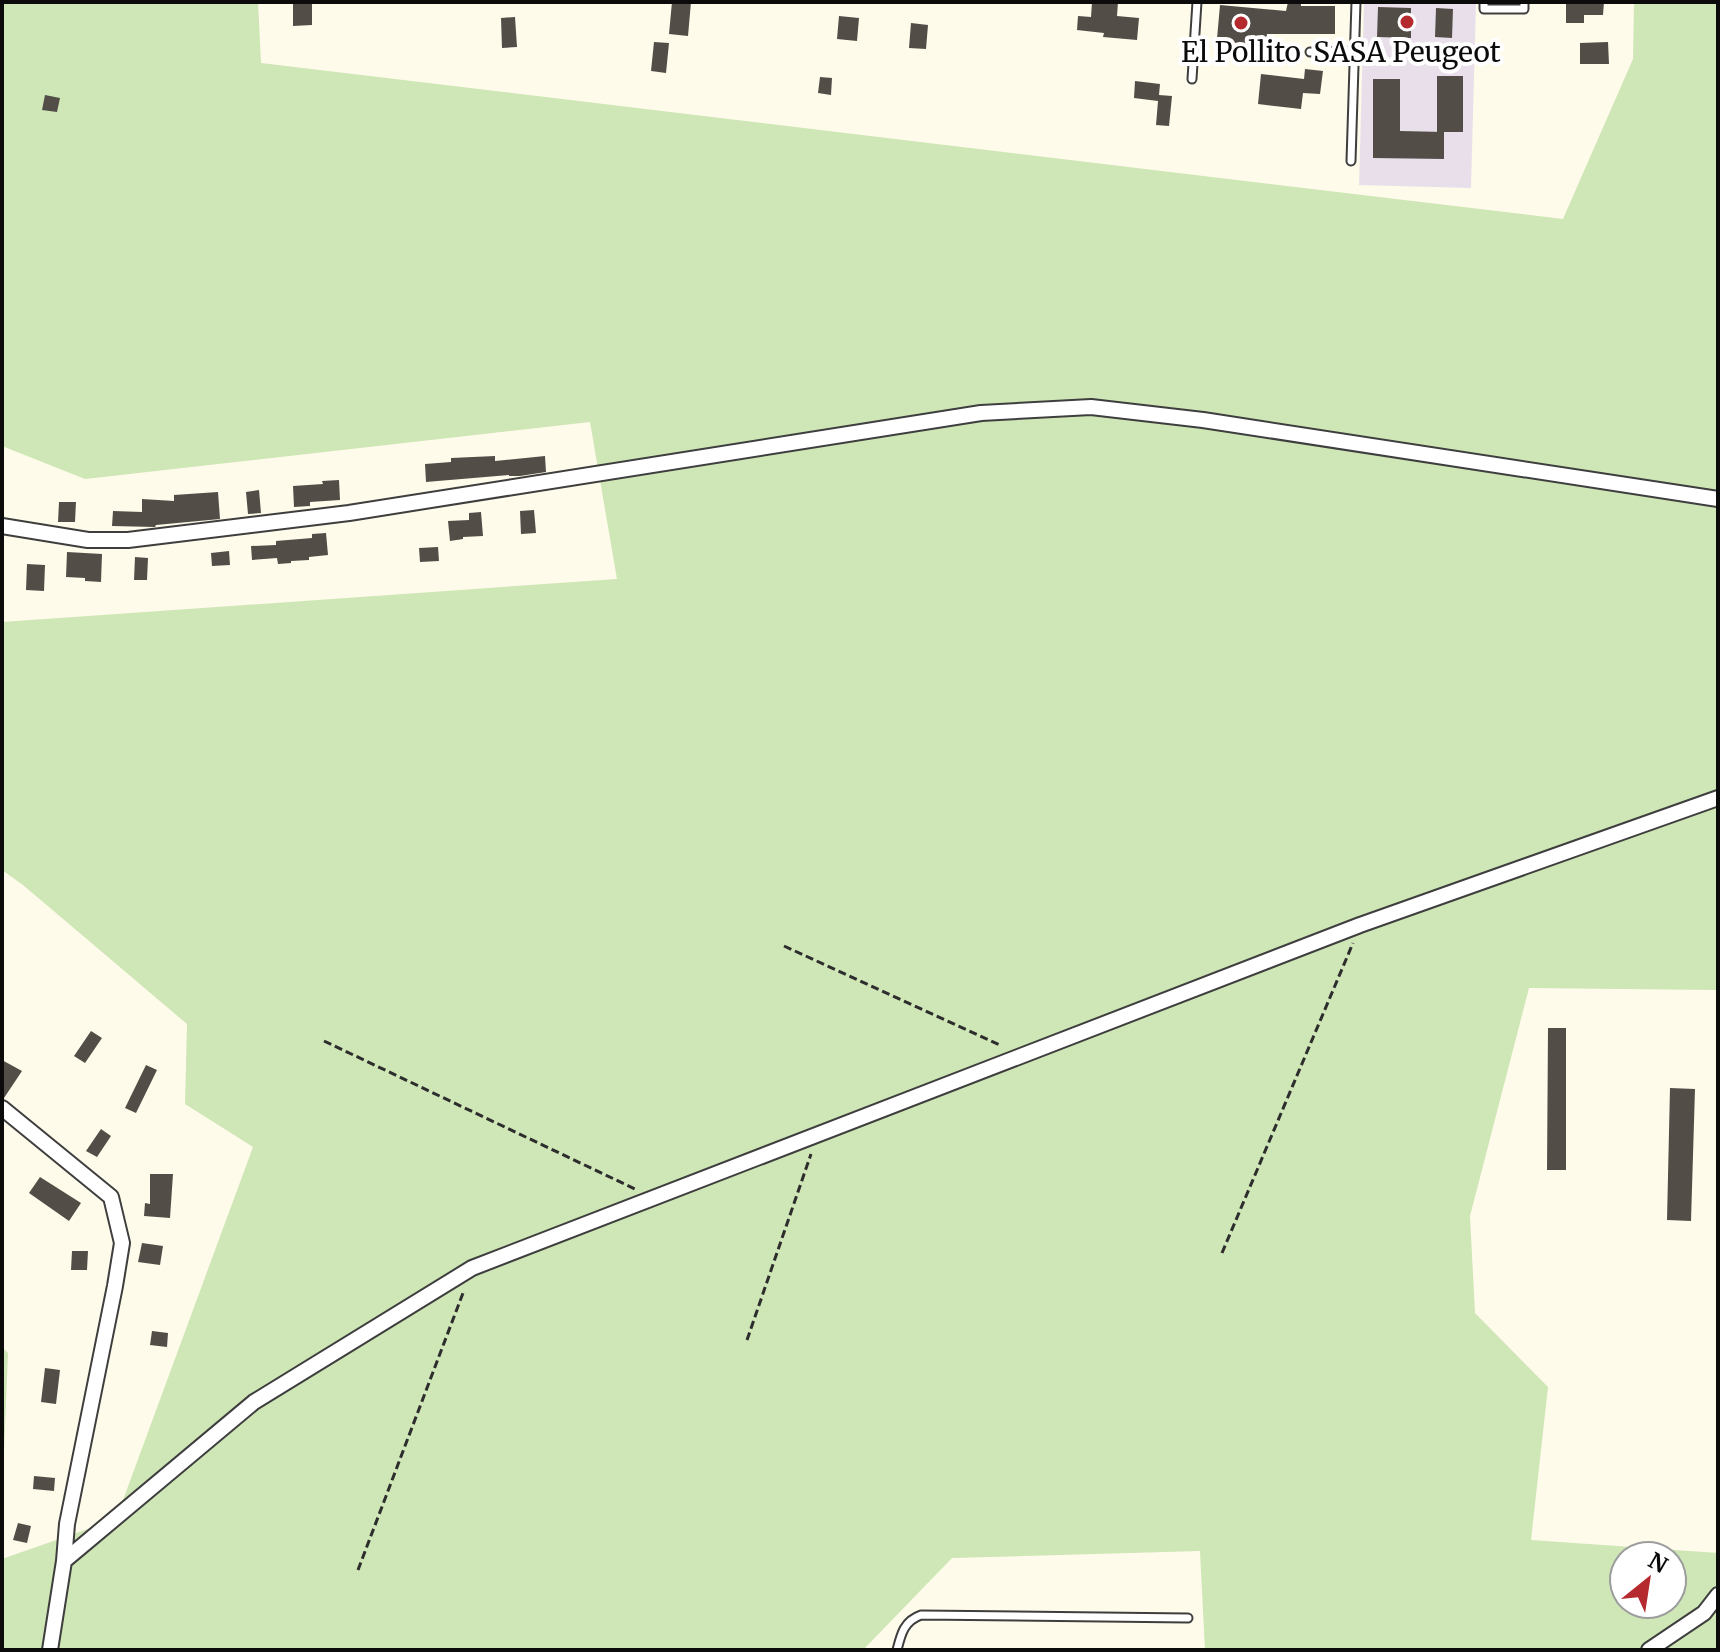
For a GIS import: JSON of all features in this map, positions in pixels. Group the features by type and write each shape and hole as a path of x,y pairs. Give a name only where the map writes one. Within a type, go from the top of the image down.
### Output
{"street":[{"path":"2,526 88,540 128,540 349,513 981,413 1091,407 1203,420 1718,499"},
{"path":"64,1561 254,1402 472,1268 1360,925 1718,798"},
{"path":"2,1108 111,1197 122,1243 67,1524 50,1650"},
{"path":"1649,1650 1704,1613 1718,1595"}],"lane":[{"path":"1192,79 1197,2"},
{"path":"1351,161 1356,2"},
{"path":"1484,2 1484,9 1524,9 1524,2"},
{"path":"1310,52 1354,51"},
{"path":"897,1650 905,1626 912,1618 921,1615 1188,1618"}],"path":[{"path":"1222,1253 1360,925"},
{"path":"784,946 1023,1055"},
{"path":"324,1041 654,1198"},
{"path":"747,1340 818,1134"},
{"path":"358,1570 472,1268"}],"shaded area":[{"path":"1364,2 1476,2 1471,188 1359,185"}],"green space":[{"path":"2,2 258,2 261,63 1563,219 1633,59 1634,2 1718,2 1718,990 1529,988 1470,1216 1475,1313 1548,1387 1531,1540 1608,1545 1608,1620 1688,1620 1688,1551 1718,1553 1718,1650 1205,1650 1200,1551 952,1558 863,1650 2,1650 2,1559 116,1519 253,1147 185,1104 187,1024 2,870 2,622 617,579 590,422 85,479 2,446"},
{"path":"2,1347 8,1353 2,1501"}],"building":[{"path":"293,2 312,2 312,25 293,26"},
{"path":"672,2 691,2 688,36 669,34"},
{"path":"1092,2 1118,2 1117,16 1139,18 1137,40 1103,37 1104,33 1077,30 1078,16 1091,17"},
{"path":"1288,2 1301,2 1301,6 1335,6 1335,34 1267,34 1265,54 1216,50 1220,5 1286,11"},
{"path":"1566,2 1604,2 1603,15 1584,15 1584,23 1566,23"},
{"path":"1378,7 1411,8 1411,38 1377,37"},
{"path":"1436,8 1453,9 1452,38 1435,37"},
{"path":"839,16 859,18 857,41 837,39"},
{"path":"515,17 517,47 502,48 501,18"},
{"path":"911,23 928,25 926,49 909,48"},
{"path":"654,42 669,43 666,73 651,71"},
{"path":"1608,42 1609,64 1580,64 1580,43"},
{"path":"1305,69 1323,71 1320,94 1303,93 1301,109 1258,104 1261,74 1304,79"},
{"path":"1437,76 1463,76 1463,132 1437,132"},
{"path":"820,77 832,78 831,95 818,93"},
{"path":"1373,79 1400,79 1400,131 1444,132 1444,159 1373,158"},
{"path":"1135,81 1160,84 1159,95 1172,96 1169,126 1156,125 1158,101 1134,98"},
{"path":"45,95 60,98 57,112 42,110"},
{"path":"495,456 495,461 545,456 546,472 426,482 425,464 451,462 451,458"},
{"path":"339,480 340,500 310,502 310,506 294,507 293,486"},
{"path":"259,490 261,513 248,514 246,492"},
{"path":"218,492 220,519 155,527 112,526 113,511 142,512 142,499 174,501 174,495"},
{"path":"59,502 76,502 75,522 58,522"},
{"path":"534,510 536,533 521,534 520,511"},
{"path":"481,512 483,536 450,541 448,521 469,520 469,513"},
{"path":"326,533 328,555 278,564 277,558 252,560 251,546 276,545 276,541 312,538 312,534"},
{"path":"438,547 439,561 420,562 419,548"},
{"path":"229,551 230,565 212,566 211,553"},
{"path":"67,552 102,554 101,582 66,577"},
{"path":"135,557 148,558 147,580 134,580"},
{"path":"27,564 45,565 44,591 26,590"},
{"path":"1548,1028 1566,1028 1566,1170 1547,1170"},
{"path":"91,1031 102,1038 85,1063 74,1056"},
{"path":"2,1060 22,1071 4,1098 2,1098"},
{"path":"146,1065 157,1070 136,1113 125,1108"},
{"path":"1670,1088 1695,1089 1691,1221 1667,1220"},
{"path":"101,1129 111,1136 97,1157 86,1151"},
{"path":"150,1174 173,1174 170,1218 144,1216 145,1203 150,1204"},
{"path":"40,1177 81,1203 69,1221 29,1193"},
{"path":"142,1243 163,1246 160,1265 138,1262"},
{"path":"72,1251 88,1251 87,1270 71,1270"},
{"path":"152,1331 168,1333 167,1347 150,1345"},
{"path":"45,1368 60,1370 56,1404 41,1402"},
{"path":"34,1476 55,1478 54,1491 33,1489"},
{"path":"18,1523 31,1526 27,1543 13,1540"}],"place":[{"name":"SASA Peugeot","path":"1407,22"},
{"name":"El Pollito","path":"1241,23"}]}
